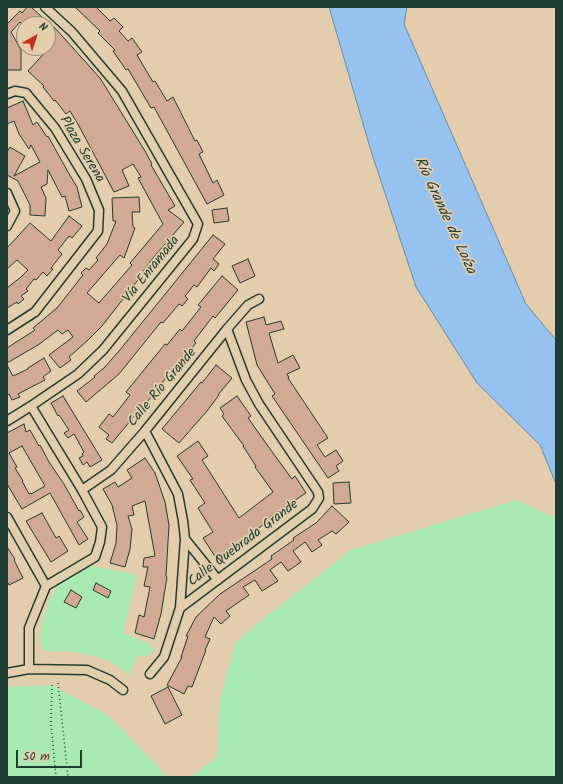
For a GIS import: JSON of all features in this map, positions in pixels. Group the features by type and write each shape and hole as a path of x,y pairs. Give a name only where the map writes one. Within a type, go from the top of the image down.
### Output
{"street":[{"name":"Vía Enramada","path":"7,421 78,374 103,350 193,239 198,224 122,91 72,32 45,7"},
{"name":"Plaza Serena","path":"7,94 15,91 26,93 55,128 86,179 99,210 98,231 35,312 7,330"},
{"path":"7,193 15,212 7,226"},
{"name":"Calle Río Grande","path":"82,490 111,470 145,431 227,329 248,305 259,299"},
{"name":"Calle Quebrada Grande","path":"180,608 312,509 319,498 318,492 259,404 246,380 227,329"},
{"path":"29,669 29,628 46,586 95,557 100,542 102,527 82,490 31,406"},
{"path":"145,431 178,494 185,539 180,608 164,657 150,674"},
{"path":"7,516 46,586"},
{"path":"185,539 218,580"},
{"path":"7,673 29,669 87,670 110,680 123,690"}],"path":[{"path":"58,683 68,777"},
{"path":"52,685 51,724 56,777"}],"green space":[{"path":"516,500 556,518 556,777 190,777 217,757 220,700 235,644 259,622 351,550"},
{"path":"91,566 129,573 137,576 123,633 150,644 151,647 156,649 148,655 137,657 130,676 109,661 97,657 76,652 44,651 40,641 41,626 49,600 56,588 66,580"},
{"path":"52,685 109,716 168,777 7,777 7,687"}],"water":[{"name":"Río Grande de Loíza","path":"329,7 407,7 404,24 526,304 556,340 556,484 540,445 477,383 416,287 371,151"}],"building":[{"path":"27,7 31,7 41,16 16,16 16,26 11,32 16,41 16,56 21,56 21,70 7,70 7,24 20,11 22,13"},
{"path":"75,7 96,7 110,21 114,18 123,27 119,31 128,41 132,38 142,52 137,55 153,82 155,81 167,101 173,97 195,141 197,140 203,152 199,154 213,183 217,180 224,195 207,204 154,107 151,108 128,69 126,70 113,51 115,50 98,33 100,31"},
{"path":"56,29 100,78 145,151 152,164 151,165 175,206 168,210 184,222 153,258 102,326 69,357 71,360 60,368 49,355 73,337 68,330 62,334 58,330 38,345 7,363 7,348 35,330 33,328 57,308 83,275 81,273 86,268 89,270 98,260 96,258 107,244 116,221 113,221 112,198 139,197 140,212 132,212 133,227 135,228 124,258 120,255 87,293 99,303 132,265 130,263 163,224 138,178 141,177 133,164 122,170 129,186 114,192 70,111 66,114 43,87 44,86 28,71 42,56 56,56"},
{"path":"23,101 33,125 37,122 47,137 48,136 77,187 82,207 69,211 65,196 62,197 48,170 47,184 41,187 46,198 45,216 30,215 30,205 18,181 7,175 7,152 10,147 25,156 14,176 40,162 31,145 29,149 19,134 14,121 7,124 7,108"},
{"path":"227,208 229,221 214,223 212,210"},
{"path":"69,216 82,226 72,238 69,236 58,250 62,254 51,268 53,269 47,276 43,272 36,280 34,279 26,289 28,291 21,296 24,299 18,304 17,302 7,308 7,288 28,270 17,260 7,269 7,248 30,223 51,241"},
{"path":"213,235 225,244 213,259 219,264 214,271 211,268 197,287 194,285 185,296 188,299 182,306 179,304 163,323 161,322 119,374 86,402 77,391 95,377 94,376 104,368 119,351"},
{"path":"248,259 255,276 240,283 232,266"},
{"path":"222,276 238,290 215,318 213,316 194,341 196,343 185,357 183,356 141,410 140,409 112,443 106,439 109,435 99,427 109,414 113,417 130,395 126,392 165,344 167,345 180,329 182,331 201,307 198,305"},
{"path":"264,317 266,325 281,321 284,329 269,333 278,363 293,355 300,368 287,374 288,378 328,438 317,445 325,457 336,450 343,461 336,466 339,471 328,478 272,396 275,394 257,365 246,322"},
{"path":"44,358 51,371 43,377 45,380 18,394 20,397 12,400 9,394 7,395 7,365 13,376 28,369"},
{"path":"216,365 232,378 207,411 179,443 162,429"},
{"path":"63,396 102,460 90,467 87,462 83,465 79,458 83,456 82,454 84,452 74,434 68,438 64,433 69,430 59,415 58,416 51,403"},
{"path":"237,396 251,416 248,418 292,479 295,476 306,493 268,518 269,520 251,534 216,558 203,538 213,532 198,508 205,503 190,480 193,479 177,456 198,441 208,456 202,460 239,518 273,492 255,467 256,466 244,446 222,416 224,414 220,408"},
{"path":"24,424 26,432 30,430 84,517 77,522 88,539 79,545 50,493 22,509 7,484 7,433","holes":["22,446 45,486 29,494 9,453"]},
{"path":"145,458 155,473 165,502 169,525 167,577 161,614 154,639 135,633 139,615 144,617 150,587 144,586 148,567 143,567 144,558 155,556 145,501 132,506 134,515 128,516 132,529 130,549 125,567 110,563 116,543 117,525 112,505 103,489 115,482 118,487 132,478 127,470"},
{"path":"349,482 351,503 334,504 333,483"},
{"path":"332,506 349,522 336,534 332,531 318,540 322,545 312,552 305,542 293,551 301,562 288,571 281,562 270,570 278,581 262,591 255,580 243,587 249,595 226,611 230,616 221,624 214,617 205,637 210,639 192,687 188,686 184,694 167,685 182,657 188,636 186,636 196,617 220,594 272,559 271,556 294,540 293,538 316,523"},
{"path":"42,513 56,538 59,536 68,551 51,562 26,521"},
{"path":"7,547 15,559 14,560 23,578 9,585 7,581"},
{"path":"96,583 111,591 108,598 93,590"},
{"path":"71,590 82,597 76,608 64,602"},
{"path":"168,687 182,715 165,724 151,696"}]}
